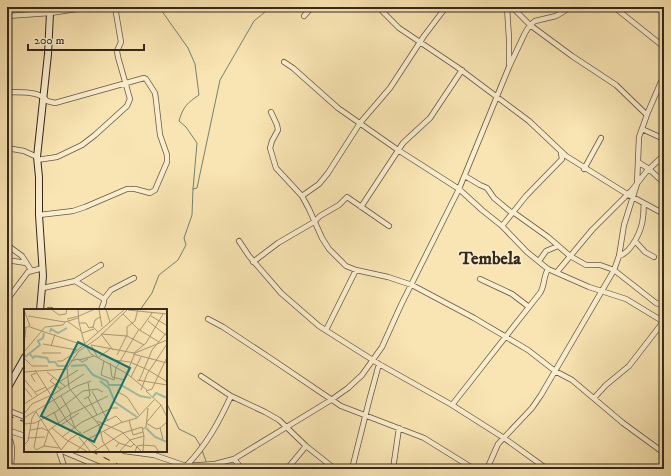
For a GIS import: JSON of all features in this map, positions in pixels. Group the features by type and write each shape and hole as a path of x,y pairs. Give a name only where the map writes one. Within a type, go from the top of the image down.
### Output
{"street":[{"path":"7,16 51,10 90,7"},
{"path":"7,148 24,151 37,158 57,157 95,135 122,112 129,102 130,95 118,57 120,42 115,7"},
{"path":"304,16 312,7"},
{"path":"378,7 399,28 445,58 498,97 529,122 570,160 633,198 664,214"},
{"path":"302,196 319,184 360,123 390,88 446,7"},
{"path":"507,7 509,67"},
{"path":"512,7 530,25 572,56 616,85 647,115"},
{"path":"132,452 154,455 186,466 216,464 234,459 331,400 348,388 362,375 387,336 401,305 460,189 509,67 530,25 535,21 556,16 571,7"},
{"path":"614,7 664,47"},
{"path":"40,309 43,288 43,268 37,158 51,10"},
{"path":"284,62 293,68 338,108 398,150 460,189 482,210 502,226 527,252 548,269 589,287 626,299 663,322 629,366 606,384 594,398"},
{"path":"361,207 398,150 409,136 430,118 462,70"},
{"path":"487,469 496,448 536,402 556,371 614,270 619,256 624,225 637,184 639,141 642,129 664,75"},
{"path":"7,92 32,93 44,96 50,102 60,102 139,79 146,79 154,93 156,100 159,130 167,158 155,190 150,193 135,189 128,189 73,211 39,215"},
{"path":"271,112 278,130 270,148 276,168 302,196 322,238 346,266 412,285 450,304 506,336 556,371 572,380 640,436 664,453"},
{"path":"642,129 664,139"},
{"path":"584,169 601,138"},
{"path":"561,152 562,159"},
{"path":"557,272 592,230 664,154"},
{"path":"562,159 570,160"},
{"path":"502,226 529,193 562,159"},
{"path":"638,162 649,169 664,183"},
{"path":"465,176 487,188 494,198 570,256 586,265 600,265 614,270 656,303 659,304 664,302"},
{"path":"253,262 278,243 314,222 347,197 389,226"},
{"path":"644,204 644,218"},
{"path":"619,256 629,250 635,241 644,218 652,208"},
{"path":"239,241 253,262 291,303 326,330 380,364 452,405 504,438 547,469"},
{"path":"635,241 645,252 654,257"},
{"path":"7,245 22,256 32,270"},
{"path":"539,261 546,251 558,246"},
{"path":"7,260 26,263"},
{"path":"43,288 75,281 101,266"},
{"path":"7,300 28,272 43,268"},
{"path":"452,405 542,290 544,277 548,269"},
{"path":"326,330 356,270"},
{"path":"102,309 104,299 111,290 134,278"},
{"path":"480,279 512,294 529,307"},
{"path":"75,281 104,299"},
{"path":"208,320 223,327 341,406 424,438 474,469"},
{"path":"7,389 24,359"},
{"path":"352,469 380,364"},
{"path":"201,376 231,396 265,412 286,426 306,446 335,469"},
{"path":"186,466 207,442 231,396"},
{"path":"7,410 24,417"},
{"path":"393,469 400,428"},
{"path":"7,430 24,436"},
{"path":"7,435 12,443 13,452 11,469"},
{"path":"287,469 306,446"},
{"path":"60,452 65,469"},
{"path":"62,452 105,469"},
{"path":"159,452 164,458"},
{"path":"234,459 242,469"}],"waterway":[{"path":"141,309 152,293 159,275 178,260 186,245 184,238 192,215 197,143 186,127 179,121 186,106 191,100 199,95 195,64 188,48 159,7"},
{"path":"193,189 197,188 220,80 254,21 271,7"},
{"path":"167,404 179,429 195,437 201,447"},
{"path":"202,450 207,464"}],"railway":[{"path":"7,415 24,422"},
{"path":"93,452 127,469"}],"district":[{"name":"Tembela","path":"490,259"}]}
